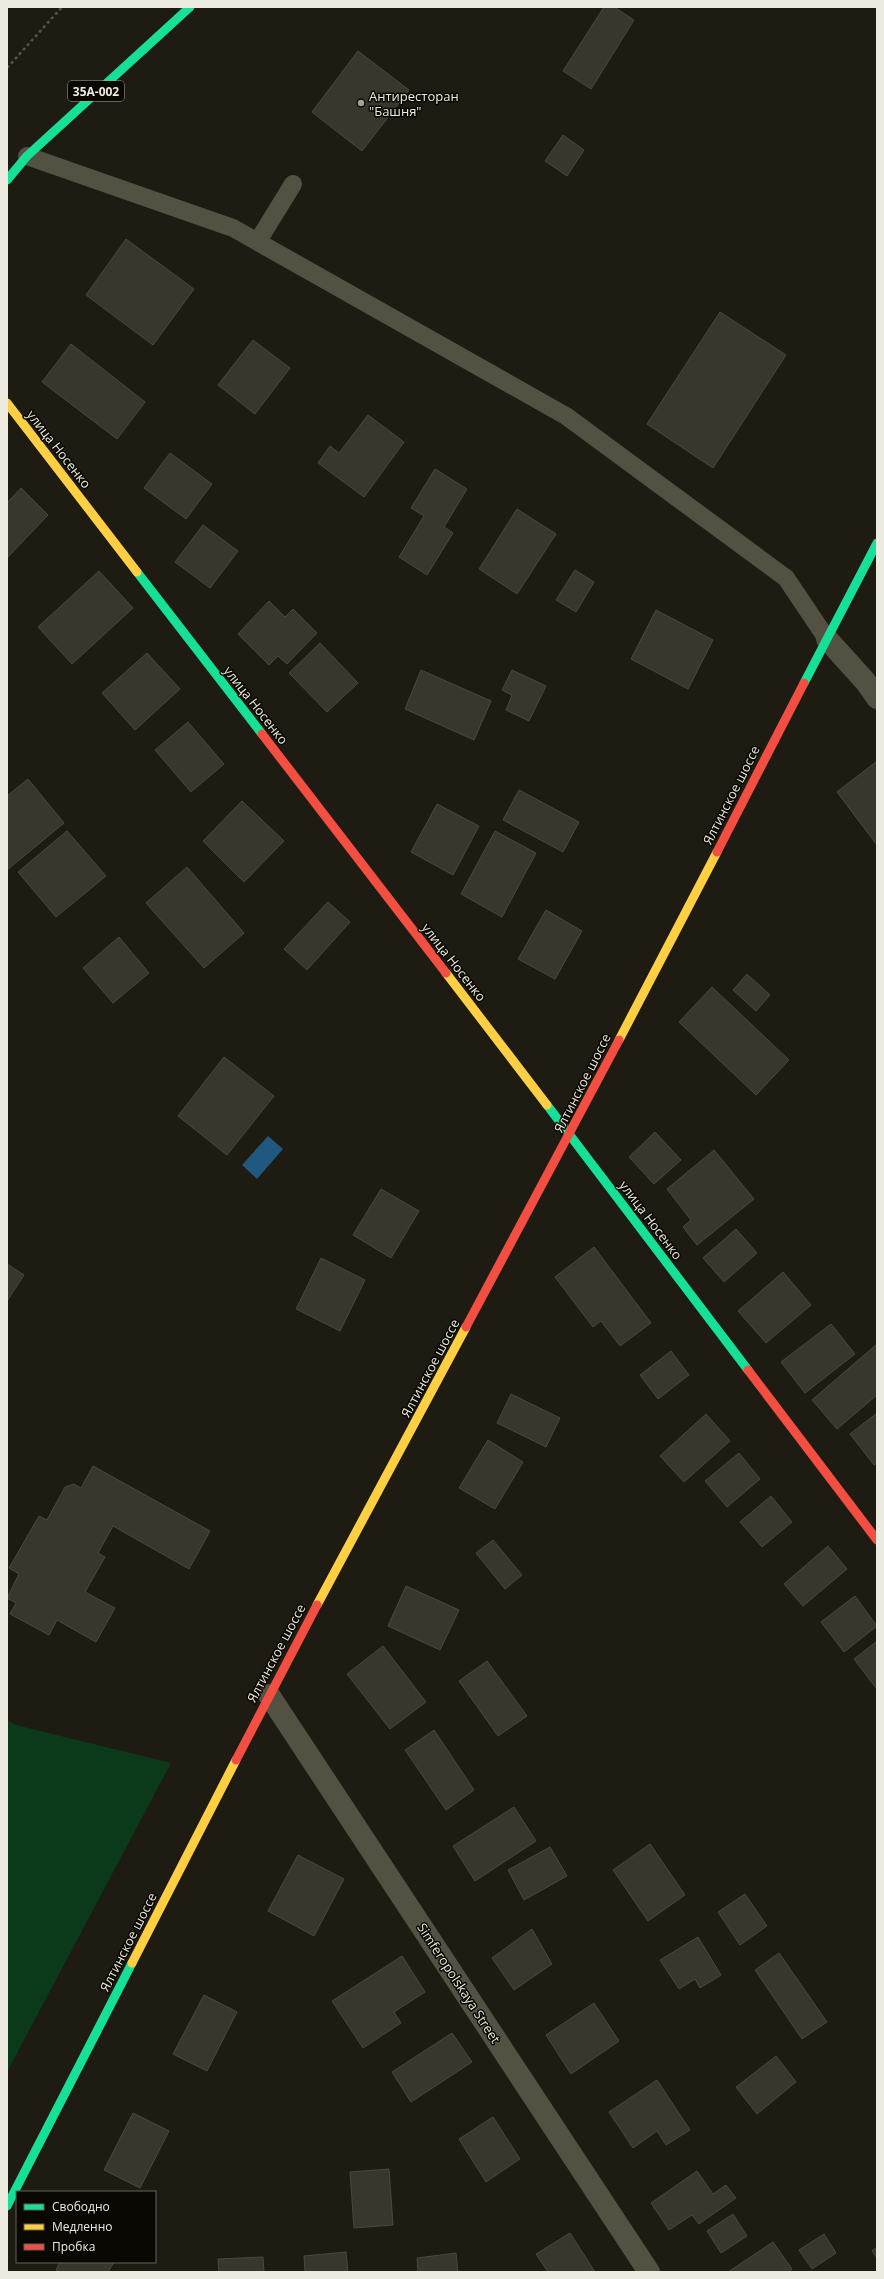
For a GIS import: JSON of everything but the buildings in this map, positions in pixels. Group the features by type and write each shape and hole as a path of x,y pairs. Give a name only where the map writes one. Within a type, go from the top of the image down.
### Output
{"street":[{"name":"35А-002","path":"7,180 27,156 190,7"},
{"name":"улица Носенко","path":"7,403 570,1134 877,1540"},
{"name":"Ялтинское шоссе","path":"7,2206 268,1695 570,1134 877,543"},
{"path":"826,639 873,685"},
{"name":"Simferopolskaya Street","path":"268,1695 650,2272"}],"lane":[{"path":"27,156 233,228 566,416 786,578 826,639"},
{"path":"258,241 293,184"}],"path":[{"path":"7,68 62,7"}],"green space":[{"path":"7,1720 16,1725 171,1763 7,2072"}],"water":[{"path":"268,1136 283,1149 257,1179 242,1165"}],"traffic: fast":[{"path":"7,180 27,156 190,7"},
{"path":"804,683 877,543"},
{"path":"137,572 262,734"},
{"path":"547,1105 748,1370"},
{"path":"7,2206 132,1963"}],"traffic: slow":[{"path":"7,403 137,572"},
{"path":"619,1040 717,852"},
{"path":"446,973 547,1105"},
{"path":"317,1605 466,1327"},
{"path":"132,1963 236,1760"}],"traffic: jam":[{"path":"717,852 804,683"},
{"path":"262,734 446,973"},
{"path":"466,1327 619,1040"},
{"path":"748,1370 877,1540"},
{"path":"236,1760 317,1605"}],"place":[{"name":"Антиресторан \"Башня\"","path":"361,103"}]}
